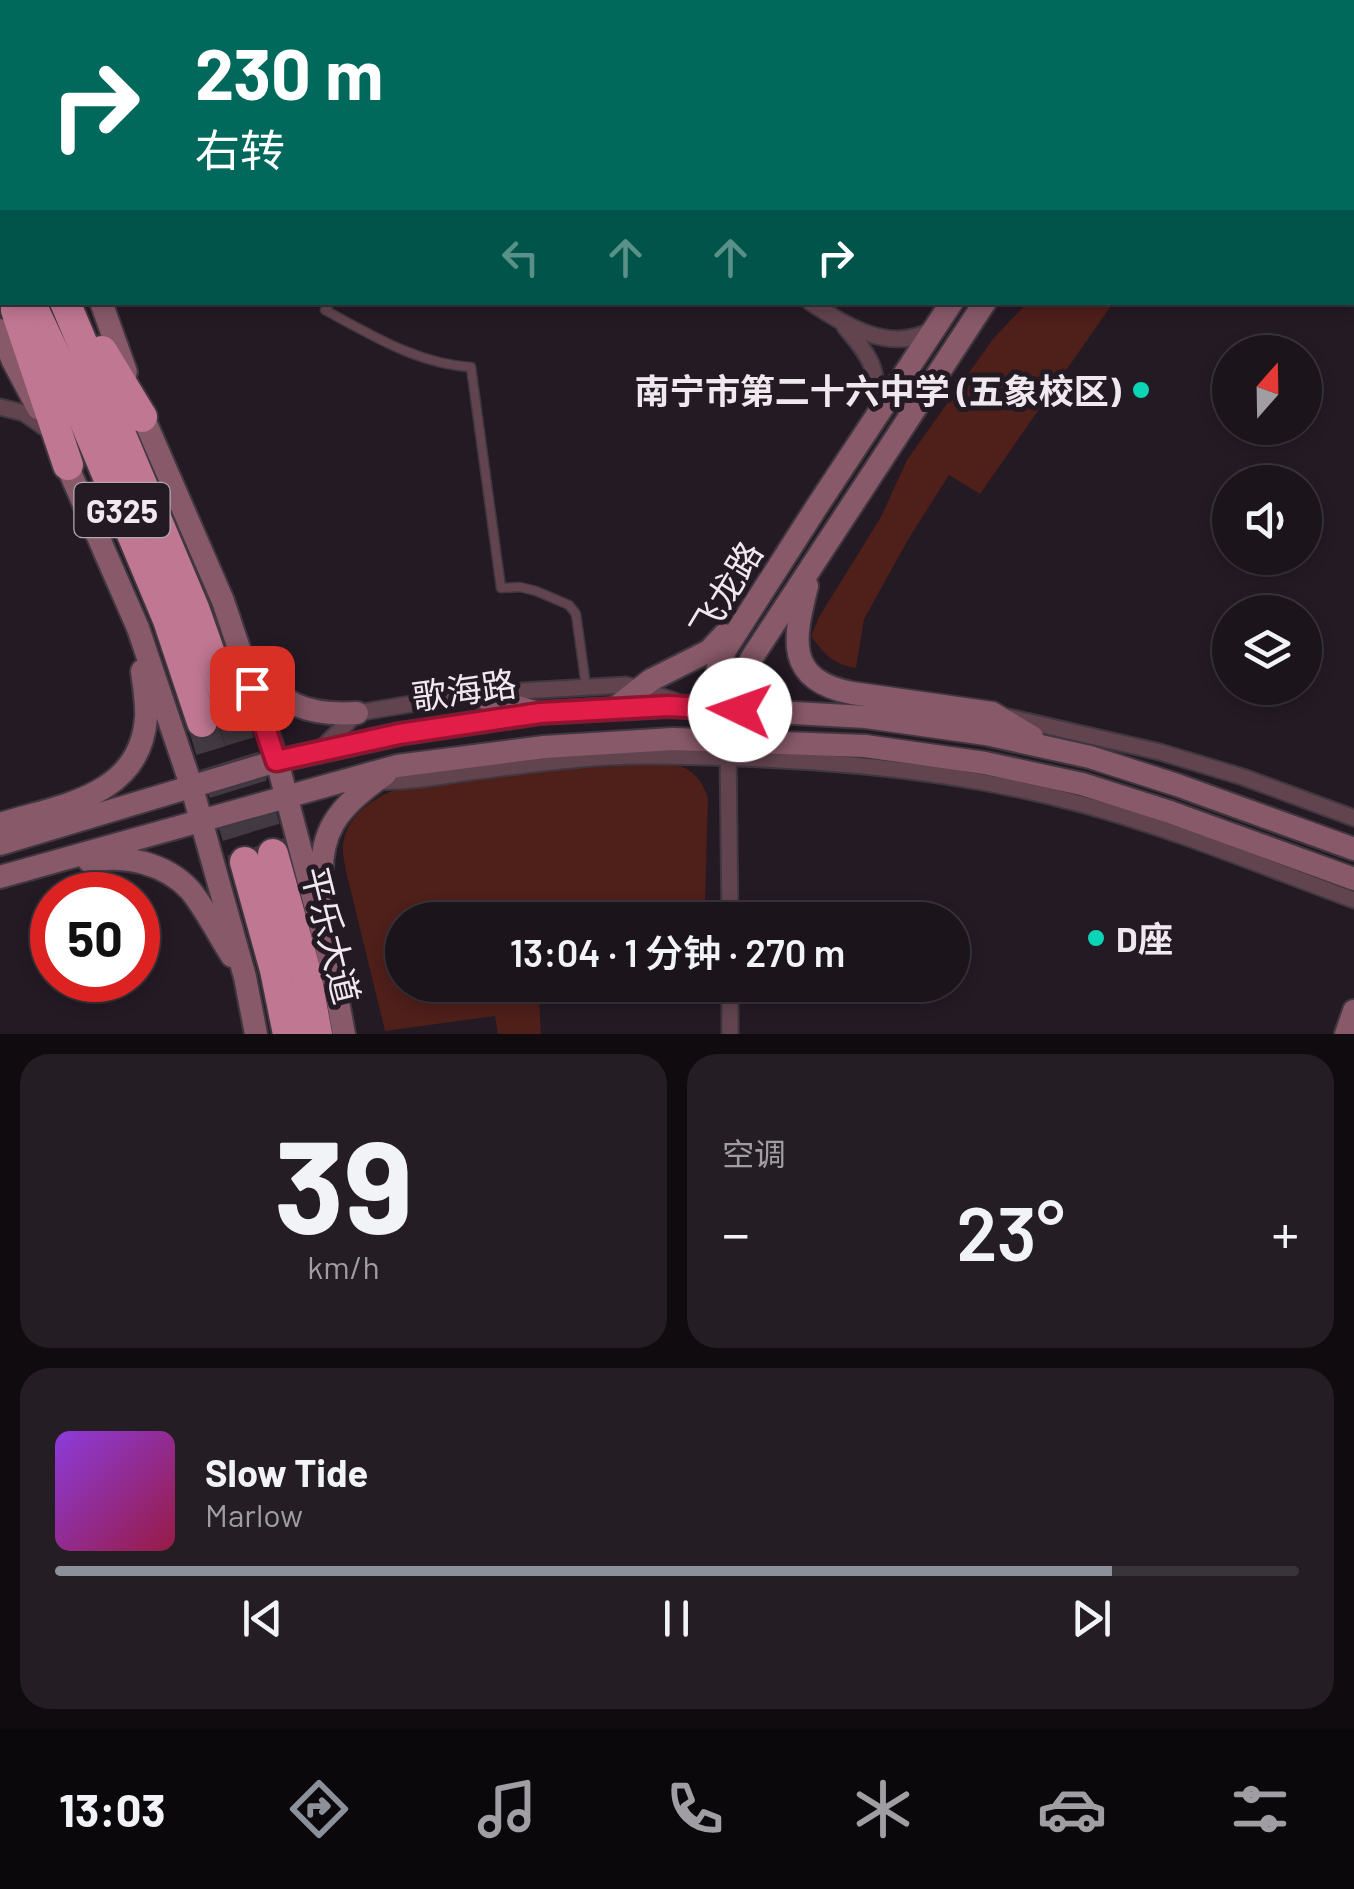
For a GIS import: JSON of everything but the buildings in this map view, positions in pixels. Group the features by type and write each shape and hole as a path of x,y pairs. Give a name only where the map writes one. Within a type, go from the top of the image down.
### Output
{"highway":[{"path":"15,305 68,465"},
{"name":"G325","path":"31,305 72,390 168,620 216,718 194,608 67,305"},
{"path":"81,305 108,365 142,417"},
{"name":"平乐大道","path":"288,1034 259,858 305,969 317,1034"}],"main road":[{"path":"101,305 142,417 228,616 287,795 332,970"},
{"name":"飞龙路","path":"701,708 720,658 950,305"},
{"name":"飞龙路","path":"728,750 751,659 983,305"},
{"path":"0,330 12,361 68,465 138,628 202,820 245,977 256,1034"},
{"path":"811,568 796,630 797,650 803,665 820,682 852,694 992,713 1052,749"},
{"path":"614,709 651,680 709,652 758,600"},
{"path":"228,616 263,680 282,697 317,713 357,713"},
{"path":"0,824 92,795 122,775 144,736 146,714 138,628"},
{"path":"470,694 540,713"},
{"path":"701,708 728,750"},
{"name":"歌海路","path":"0,844 276,761 399,734 540,713 701,708 866,717 986,734 1090,758 1347,844"},
{"name":"歌海路","path":"1,877 397,766 544,747 672,739 728,750 865,746 984,762 1135,800 1354,879"},
{"path":"344,1034 320,870 324,846 332,822 347,805 397,766"},
{"path":"1,877 102,858 143,862 168,872 190,890 245,977"},
{"path":"1324,868 1354,890"},
{"path":"1346,1034 1354,1011"}],"street":[{"path":"814,305 842,324 897,340 920,337 936,327"},
{"path":"842,324 872,362 877,417"},
{"path":"0,407 24,412 50,432"},
{"path":"320,751 357,713 470,694 626,684 701,708"},
{"path":"992,713 1160,752 1243,777 1354,818"},
{"path":"728,750 730,902"},
{"path":"343,780 396,782 522,766 728,750 797,762 909,771 1082,804 1354,900"},
{"path":"730,1002 730,1034"}],"lane":[{"path":"328,305 326,310 424,359 471,368 501,588 520,587 569,605 576,614 586,687"}],"shaded area":[{"path":"1025,305 1112,305 980,494 949,475 864,619 856,668 848,667 825,653 811,636 819,617 881,517 907,460 993,339"},
{"path":"670,763 694,774 708,798 705,902 385,902 385,1002 539,1002 541,1034 498,1034 495,1016 385,1031 343,855 348,827 360,812 392,791 513,772"}],"tunnel":[{"path":"231,713 273,854"},
{"path":"202,722 245,862"}],"place":[{"name":"南宁市第二十六中学 (五象校区)","path":"1141,390"},
{"name":"D座","path":"1096,938"}],"route":[{"path":"252,688 276,761 399,734 540,713 669,706 740,710"}]}
